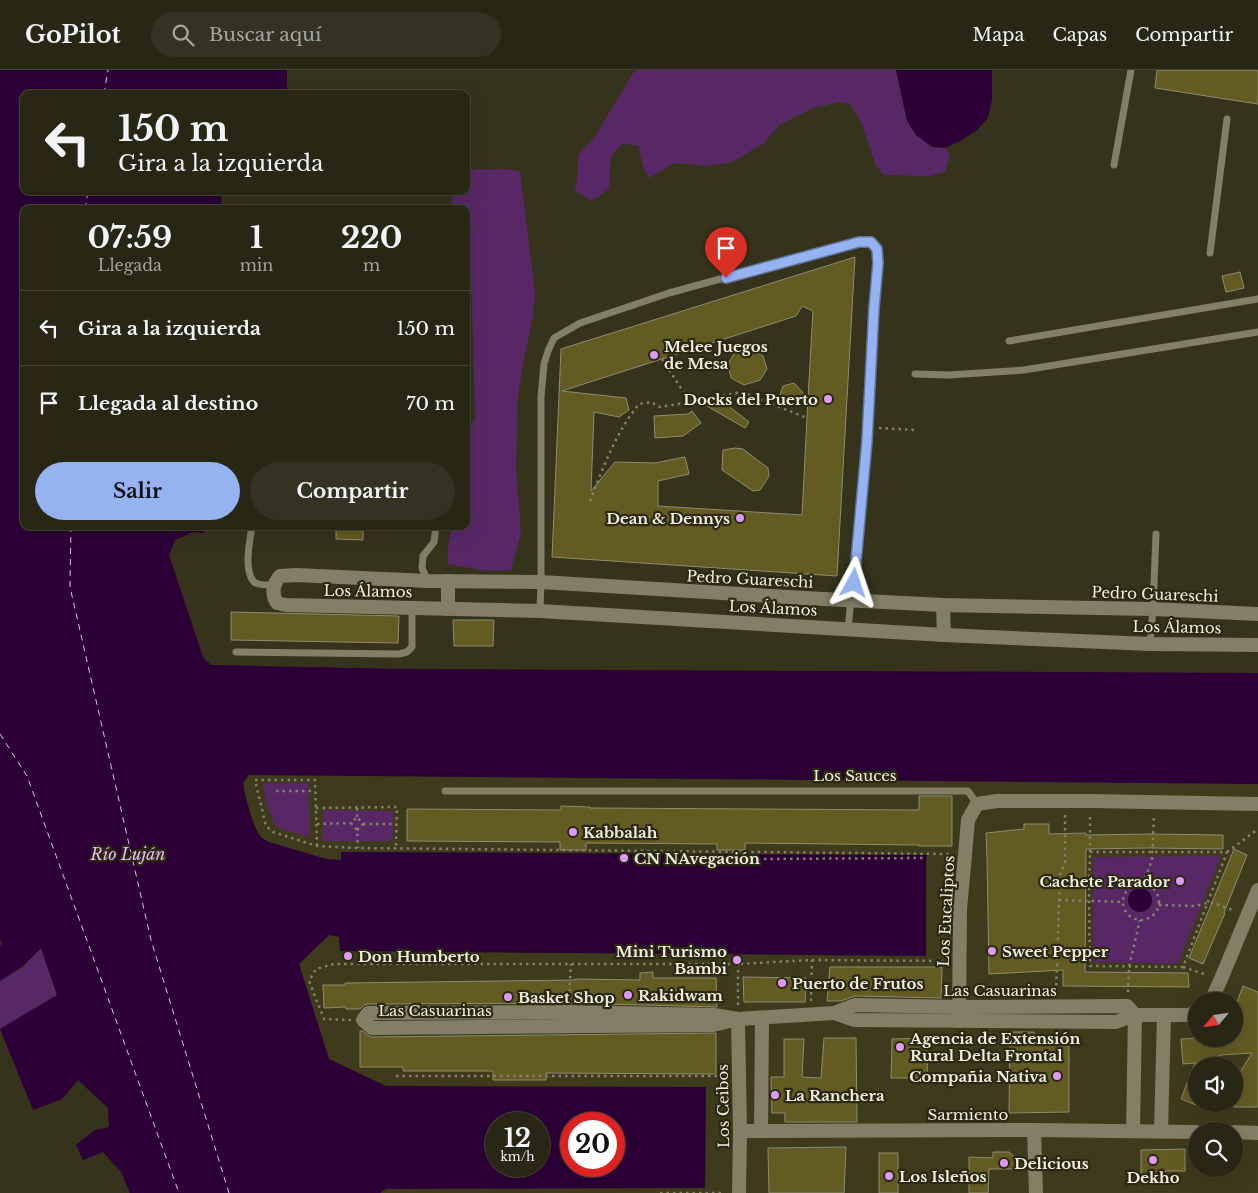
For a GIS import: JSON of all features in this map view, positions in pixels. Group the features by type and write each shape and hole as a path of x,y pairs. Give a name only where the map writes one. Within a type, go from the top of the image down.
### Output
{"street":[{"name":"Pedro Guareschi","path":"274,585 280,576 296,575 428,581 541,582 943,605 1153,609 1258,614"},
{"path":"448,580 448,609"},
{"name":"Los Álamos","path":"274,585 273,596 276,603 286,605 540,611 944,635 1150,644 1258,645"},
{"path":"943,605 944,635"},
{"path":"977,804 997,801 1258,804"},
{"name":"Los Eucaliptos","path":"959,1014 960,909 968,820 977,804"},
{"path":"1216,992 1258,890"},
{"name":"Las Casuarinas","path":"738,1020 714,1014 569,1012 368,1013 363,1020 372,1028 714,1025 738,1020 834,1013 855,1005 959,1014 1116,1022 1131,1010"},
{"name":"Las Casuarinas","path":"959,1014 1056,1006 1131,1010 1164,1015 1188,1015"},
{"path":"1131,1010 1133,1131"},
{"path":"1161,1131 1164,1015"},
{"path":"761,1131 762,1018"},
{"name":"Los Ceibos","path":"738,1020 739,1193"},
{"path":"1034,1130 1036,1193"},
{"name":"Sarmiento","path":"740,1131 1034,1130 1188,1132"},
{"path":"1243,1132 1258,1133"}],"lane":[{"path":"1114,165 1131,70"},
{"path":"1210,253 1227,119"},
{"path":"540,611 541,397 544,364 554,338 580,323 669,293 859,242 871,242 877,249 878,263 867,427 848,629"},
{"path":"1009,341 1258,299"},
{"path":"915,374 950,375 1024,370 1258,332"},
{"path":"251,530 247,556 250,574 254,581 260,584 274,585"},
{"path":"428,581 422,568 423,556 434,542 436,530"},
{"path":"1150,644 1156,534"},
{"path":"236,652 399,654 407,652 412,647 412,608"},
{"name":"Los Sauces","path":"445,791 968,791 977,804"}],"path":[{"path":"662,359 690,402"},
{"path":"590,501 610,453 628,418 639,404 651,402 660,407 742,392 807,418"},
{"path":"867,427 914,430"},
{"path":"317,846 315,780 256,780 266,826 269,830 317,846 965,855"},
{"path":"276,791 315,791"},
{"path":"1090,801 1090,966 1183,967 1222,979"},
{"path":"1056,1006 1060,875 1065,863 1065,802"},
{"path":"1142,884 1152,860 1154,802"},
{"path":"357,807 357,818 364,824 396,824"},
{"path":"316,808 396,807 396,848"},
{"path":"317,824 351,823 357,818"},
{"path":"351,823 357,830 358,848"},
{"path":"357,830 364,824"},
{"path":"1183,967 1227,852 1258,829"},
{"path":"1090,852 1227,852"},
{"path":"764,859 926,858"},
{"path":"1142,884 1150,886 1155,890 1158,895 1159,905 1152,917 1140,920 1130,915 1126,910 1124,902 1129,889 1142,884"},
{"path":"1059,900 1124,902"},
{"path":"1159,905 1196,906 1214,903 1248,915"},
{"path":"1131,1010 1129,966 1140,920"},
{"path":"363,1020 324,1019 309,981 316,970 334,964 738,964 812,960 960,961"},
{"path":"810,1014 812,960"},
{"path":"569,1012 570,964"},
{"path":"738,964 738,1020"},
{"path":"396,1076 739,1076"},
{"path":"660,1193 739,1193"}],"shaded area":[{"path":"635,70 896,70 907,121 932,147 945,148 950,154 945,172 930,176 884,175 876,166 861,122 850,104 840,102 813,108 779,125 764,143 732,162 708,166 674,163 649,178 643,167 638,146 623,143 611,157 609,189 592,201 575,191 578,155 594,138"},
{"path":"508,169 520,172 535,292 533,317 518,395 516,468 521,533 511,570 487,571 448,564 448,546 451,530 470,530 470,427 475,418 470,275 470,205 452,205 451,203 452,195 470,195 470,170"},
{"name":"Puerto de Frutos","path":"249,775 1258,784 1258,1193 380,1193 386,1189 705,1188 706,1087 386,1086 328,1059 299,964 329,935 339,937 340,951 926,956 927,855 341,852 341,860 326,859 261,838 254,825 243,783"},
{"path":"263,783 308,783 310,837 275,826 267,805"},
{"path":"323,810 393,811 393,841 323,841"},
{"path":"1221,856 1178,964 1093,962 1093,857"},
{"path":"41,948 57,995 0,1029 0,981 23,967"}],"water":[{"name":"Río Luján","path":"0,70 287,70 287,90 20,90 20,195 222,195 220,205 20,205 20,530 204,530 204,533 193,532 175,540 169,555 203,657 211,665 405,669 1258,673 1258,784 249,775 243,783 244,789 252,818 261,837 269,842 326,859 341,860 341,852 927,855 926,956 340,951 339,937 329,935 299,964 329,1059 386,1086 706,1087 705,1188 386,1189 380,1193 130,1193 121,1172 103,1152 83,1160 76,1145 95,1130 109,1127 108,1108 78,1080 62,1099 33,1110 0,1029 57,995 41,948 23,966 0,981 0,946 2,944 0,940"},
{"path":"896,70 992,70 992,100 988,118 976,131 960,141 945,148 932,147 916,135 907,121"},
{"path":"1135,888 1145,888 1152,895 1152,905 1145,912 1135,912 1128,905 1128,895"}],"building":[{"path":"1157,70 1258,70 1258,104 1155,88"},
{"name":"Docks del Puerto","path":"855,257 837,576 552,557 561,349","holes":["802,306 813,311 802,515 658,506 658,481 689,474 685,457 655,463 615,462 591,491 594,412 619,417 629,410 626,398 562,391 796,316"]},
{"path":"1240,272 1244,288 1226,292 1222,276"},
{"path":"740,343 763,356 767,369 760,380 744,385 731,378 728,364"},
{"path":"794,383 808,398 787,404 780,395 783,386"},
{"path":"722,401 749,422 745,428 707,406"},
{"path":"692,411 701,423 683,436 655,438 654,416 688,414"},
{"path":"743,449 768,468 769,476 760,490 753,491 722,470 723,450"},
{"path":"336,530 363,530 363,540 336,539"},
{"path":"231,612 399,616 398,643 231,640"},
{"path":"453,620 494,620 493,646 454,646"},
{"path":"919,796 952,796 952,846 745,843 745,850 717,850 717,844 586,843 586,850 560,850 560,842 407,841 407,809 561,810 561,806 590,808 919,810"},
{"path":"1024,824 1049,824 1049,834 1223,835 1223,849 1086,849 1085,972 1188,973 1189,987 1063,986 1063,970 989,974 986,833 1024,829"},
{"path":"1234,849 1247,855 1203,964 1189,958"},
{"path":"830,967 942,967 941,998 855,996 841,1001 827,1001"},
{"path":"653,972 653,978 716,978 717,1007 569,1003 368,1004 360,1009 346,1009 346,1007 324,1008 323,985 575,979 640,980 640,973"},
{"path":"743,977 806,978 805,1002 744,1002"},
{"path":"1243,986 1258,992 1258,1107 1243,1107 1243,1068 1252,1053 1221,1055 1217,1057 1188,1057 1188,1064 1183,1064 1181,1039 1188,1039 1188,1048 1243,1047 1243,992 1241,992"},
{"path":"360,1031 372,1037 716,1033 716,1074 546,1073 546,1080 493,1080 493,1071 403,1071 403,1067 360,1067"},
{"path":"1010,1032 1034,1032 1034,1042 1069,1040 1069,1112 1009,1113"},
{"path":"824,1038 856,1038 857,1122 785,1122 785,1113 772,1113 771,1077 784,1077 784,1039 804,1039 802,1077 821,1078"},
{"path":"928,1038 927,1078 891,1078 892,1039"},
{"path":"1188,1081 1188,1102 1181,1099"},
{"path":"846,1147 844,1193 769,1193 768,1148"},
{"name":"Dekho","path":"1185,1149 1185,1171 1165,1171 1165,1179 1141,1179 1141,1150"},
{"path":"993,1152 1009,1152 1015,1157 1015,1169 989,1169 988,1193 969,1193 969,1157 993,1158"},
{"name":"Los Isleños","path":"879,1153 898,1153 898,1193 879,1193"}],"ferry route":[{"path":"105,90 108,70"},
{"path":"86,205 87,195"},
{"path":"71,530 70,587 151,940 229,1193"},
{"path":"0,734 27,776 179,1193"}],"place":[{"name":"Melee Juegos de Mesa","path":"654,355"},
{"name":"Docks del Puerto","path":"828,399"},
{"name":"Dean & Dennys","path":"740,518"},
{"name":"Kabbalah","path":"573,832"},
{"name":"CN NAvegación","path":"624,858"},
{"name":"Cachete Parador","path":"1180,881"},
{"name":"Sweet Pepper","path":"992,951"},
{"name":"Don Humberto","path":"348,956"},
{"name":"Mini Turismo Bambi","path":"737,960"},
{"name":"Puerto de Frutos","path":"782,983"},
{"name":"Rakidwam","path":"628,995"},
{"name":"Basket Shop","path":"508,997"},
{"name":"Agencia de Extensión Rural Delta Frontal","path":"900,1047"},
{"name":"Compañia Nativa","path":"1057,1076"},
{"name":"La Ranchera","path":"775,1095"},
{"name":"Dekho","path":"1153,1160"},
{"name":"Delicious","path":"1004,1163"},
{"name":"Los Isleños","path":"889,1176"}],"route":[{"path":"726,278 859,242 871,242 877,249 878,263 867,441 854,583"}]}
